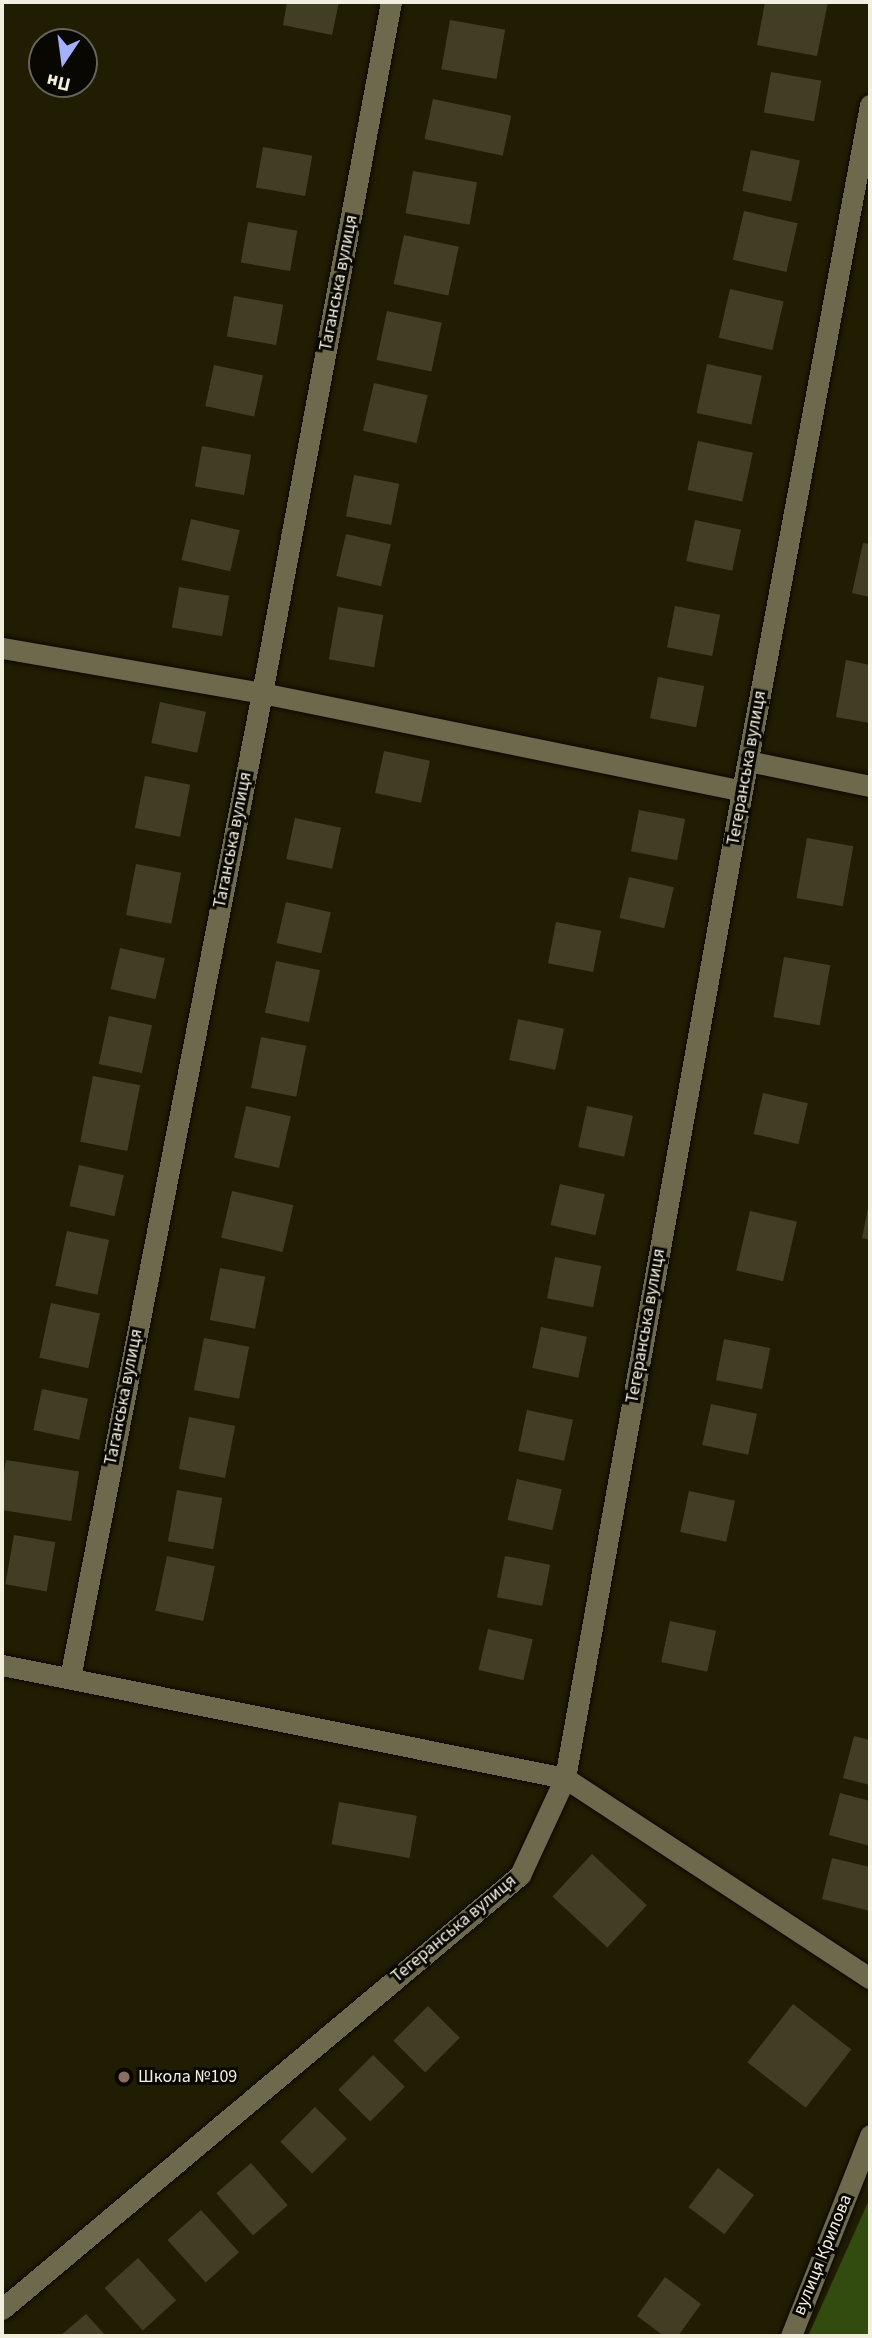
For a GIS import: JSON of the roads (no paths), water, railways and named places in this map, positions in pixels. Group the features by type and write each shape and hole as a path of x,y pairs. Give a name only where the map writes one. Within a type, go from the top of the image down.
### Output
{"street":[{"name":"Таганська вулиця","path":"69,1678 262,693 391,2"},
{"name":"Тегеранська вулиця","path":"2,2309 520,1875 565,1778 742,792 870,105"},
{"path":"2,648 262,693 742,792"},
{"path":"748,761 870,786"},
{"path":"2,1665 565,1778 870,1978"},
{"name":"вулиця Крилова","path":"790,2336 870,2135"}],"place":[{"name":"Школа №109","path":"124,2077"}]}
